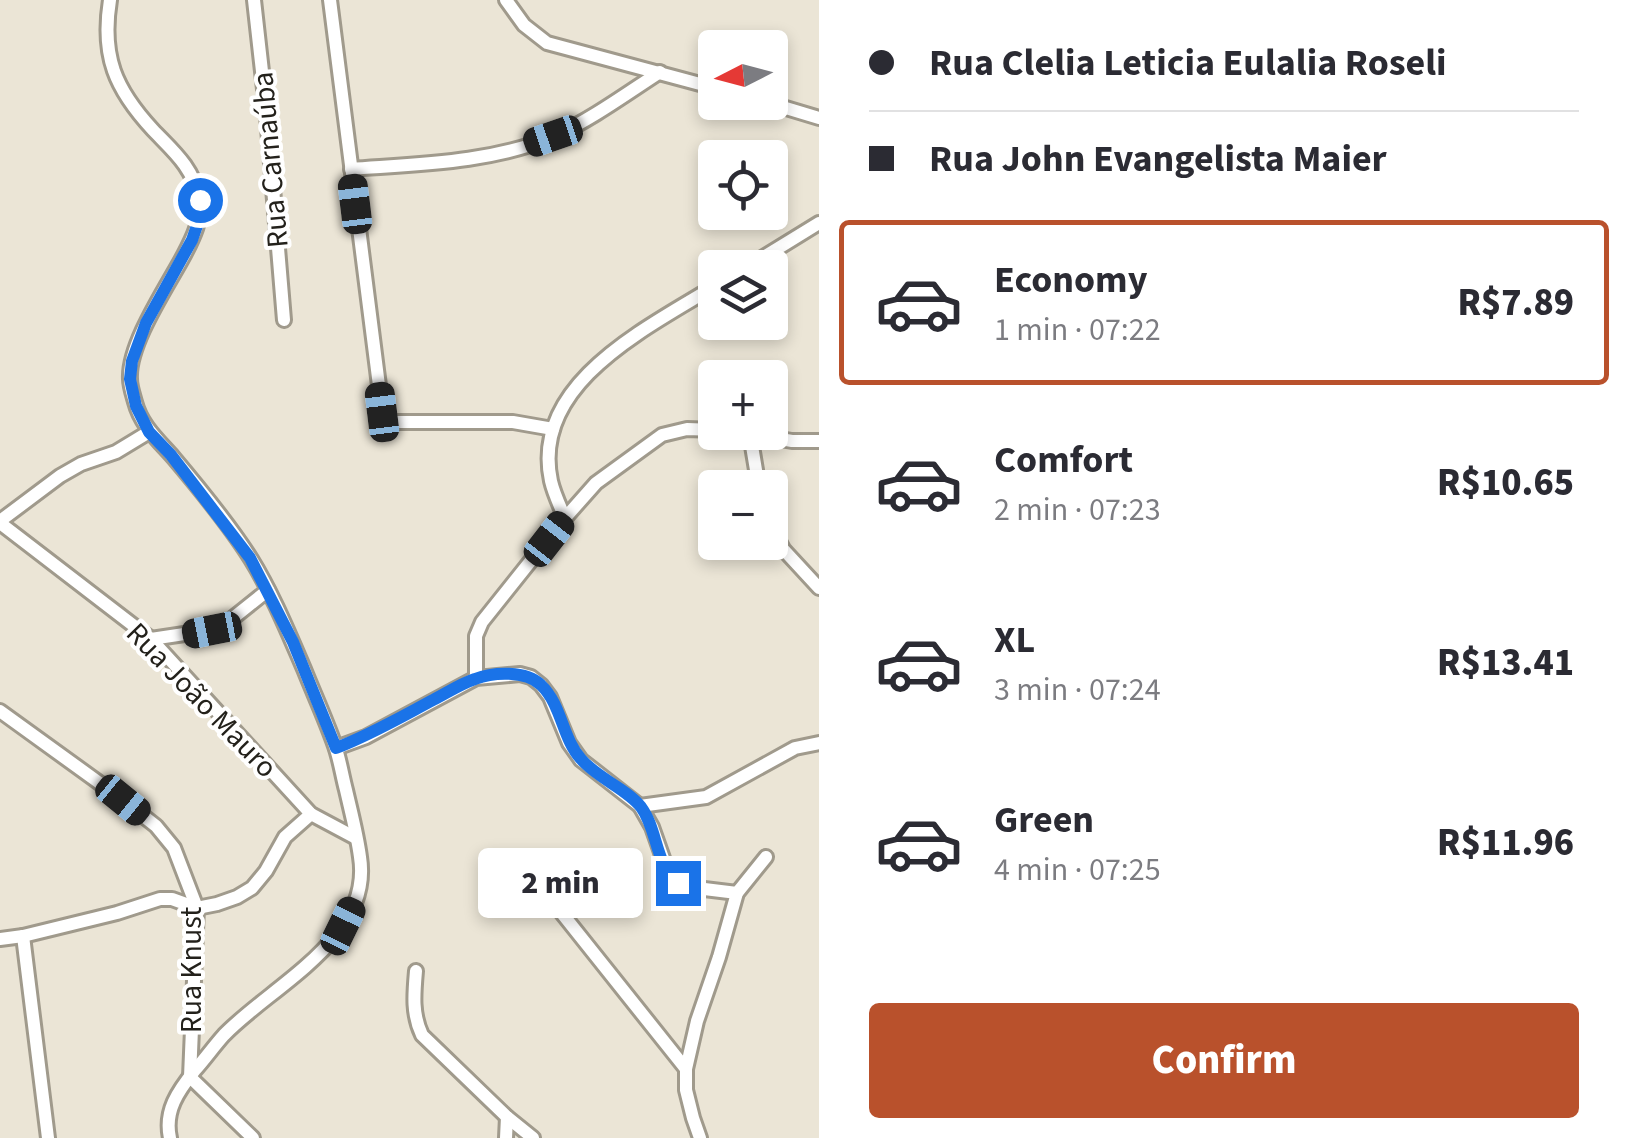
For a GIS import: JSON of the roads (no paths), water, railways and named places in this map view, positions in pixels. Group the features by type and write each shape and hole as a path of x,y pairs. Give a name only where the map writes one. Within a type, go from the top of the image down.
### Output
{"street":[{"path":"110,0 106,42 122,92 180,156 200,200 192,240 146,323 132,361 130,379 136,406 149,432 228,528 268,590 336,748 362,870 359,893 343,926 321,953 224,1035 174,1099 168,1117 170,1138"},
{"name":"Rua Carnaúba","path":"254,0 284,320"},
{"path":"330,0 385,419 513,422 553,429"},
{"path":"506,0 524,25 548,43 698,83"},
{"path":"350,170 464,160 520,148 588,119 660,72"},
{"path":"788,109 819,118"},
{"path":"775,250 819,223"},
{"path":"565,518 551,484 550,458 553,429 563,406 579,382 627,340 698,296"},
{"path":"476,678 476,636 482,622 596,483 662,435 698,429"},
{"path":"0,522 60,476 116,452 149,432"},
{"path":"788,440 819,441"},
{"name":"Rua João Mauro","path":"0,522 151,639 310,814 356,838"},
{"path":"788,555 819,588"},
{"path":"151,639 212,630 268,590"},
{"path":"336,748 476,678 520,674 541,684 581,760 640,806 670,878 688,887 737,893"},
{"name":"Rua Knust","path":"0,711 123,800 168,838 174,848 197,908 190,1077"},
{"path":"640,806 706,797 795,748 819,743"},
{"path":"0,939 166,898 197,908 237,898 252,888 285,838 310,814"},
{"path":"700,1138 686,1090 686,1069 696,1021 737,893 766,857"},
{"path":"552,902 686,1069"},
{"path":"24,936 48,1138"},
{"path":"416,971 415,1022 422,1035 533,1138"},
{"path":"190,1077 253,1138"},
{"path":"506,1138 507,1117"}]}
